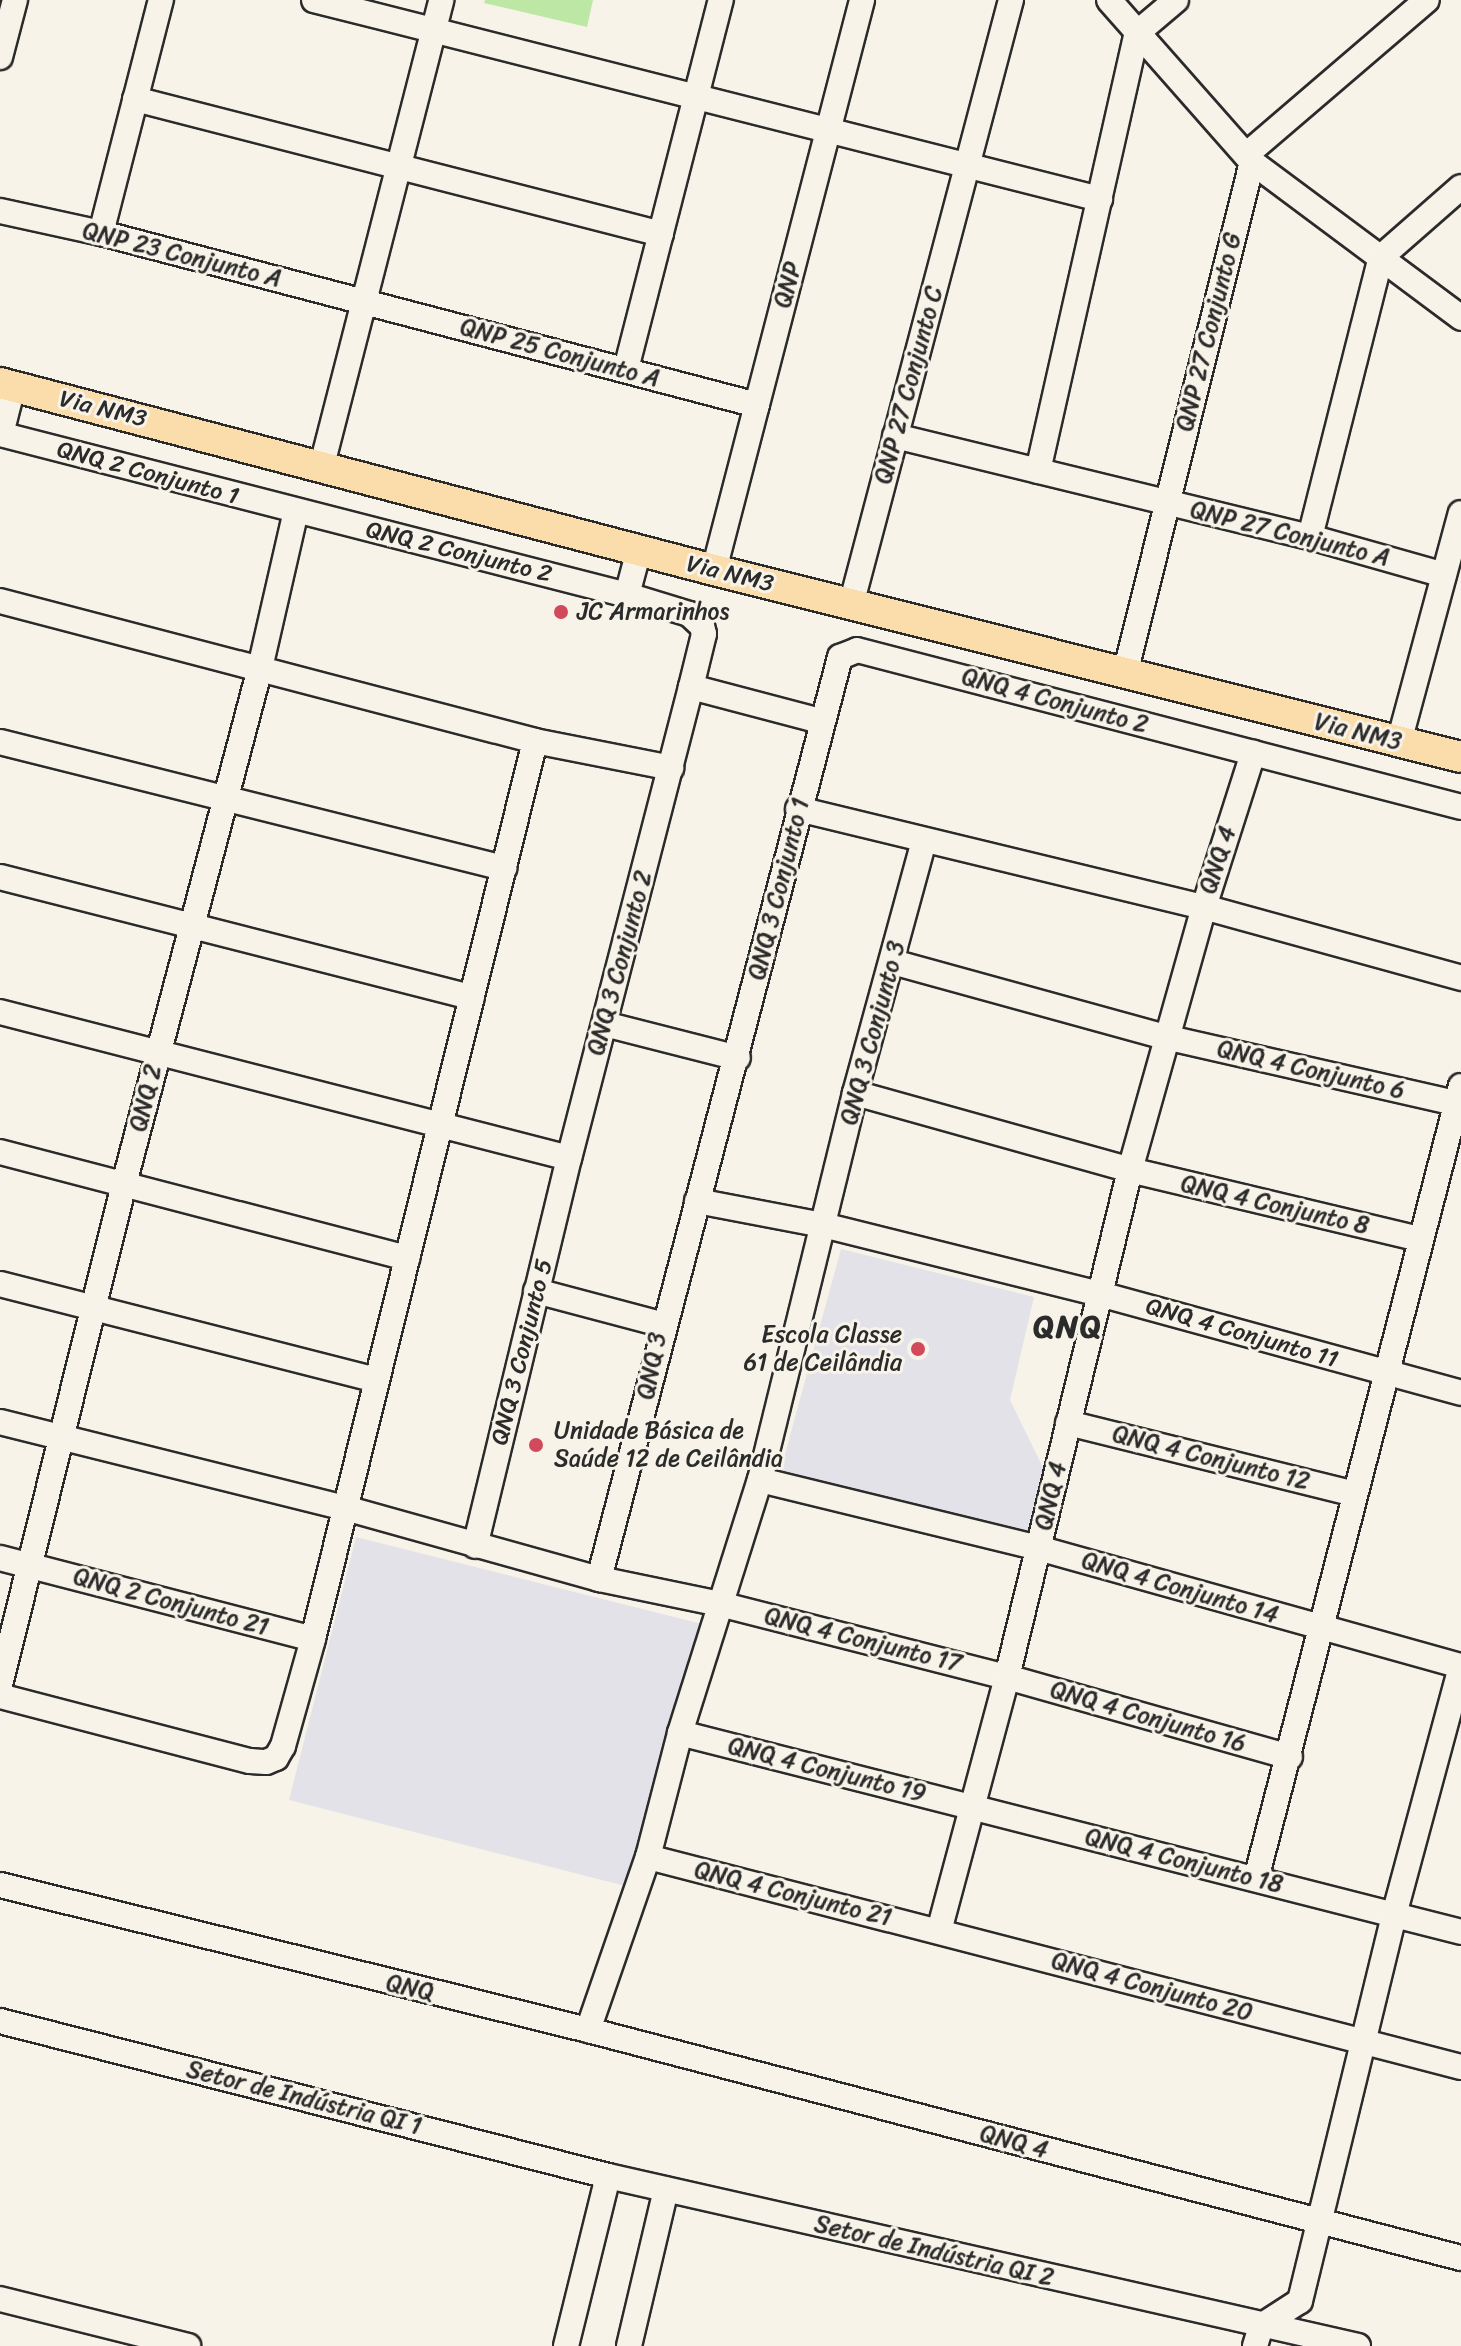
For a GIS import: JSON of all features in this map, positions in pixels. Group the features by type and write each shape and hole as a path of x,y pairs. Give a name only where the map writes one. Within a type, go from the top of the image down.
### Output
{"main road":[{"name":"Via NM3","path":"6,385 322,465 714,570 1461,757"}],"street":[{"path":"0,57 15,0"},
{"path":"101,233 161,0"},
{"path":"314,0 1100,199"},
{"path":"322,465 441,0"},
{"path":"626,369 721,0"},
{"name":"QNP","path":"714,570 862,0"},
{"name":"QNP 27 Conjunto C","path":"851,605 1011,0"},
{"path":"1109,0 1249,158 1461,318"},
{"path":"1038,471 1137,33 1176,0"},
{"path":"1249,158 1427,0"},
{"path":"135,99 661,234"},
{"name":"QNP 27 Conjunto G","path":"1166,503 1249,158"},
{"path":"1310,537 1381,257 1461,187"},
{"name":"QNP 23 Conjunto A","path":"0,211 101,233 364,302"},
{"name":"QNP 25 Conjunto A","path":"364,302 757,405"},
{"path":"0,434 6,385"},
{"name":"QNQ 2 Conjunto 1","path":"0,434 296,511"},
{"path":"895,436 1166,503"},
{"name":"QNP 27 Conjunto A","path":"1125,674 1166,503 1310,537 1444,575"},
{"name":"QNQ 2 Conjunto 2","path":"296,511 627,595 689,614 702,626 704,634 691,687"},
{"name":"QNQ 2","path":"0,1685 124,1184 260,668 296,511"},
{"path":"1399,742 1461,513"},
{"path":"627,595 639,550"},
{"path":"0,601 535,741 671,768 691,687 821,721"},
{"name":"QNQ 4 Conjunto 2","path":"821,721 838,662 857,650 1461,807"},
{"name":"QNQ 3 Conjunto 1","path":"665,1325 738,1058 821,721"},
{"path":"0,1696 250,1761 266,1762 276,1758 283,1746 313,1639 535,741"},
{"path":"0,742 504,868"},
{"name":"QNQ 4","path":"939,1931 1007,1677 1165,1037 1253,753"},
{"name":"QNQ 3 Conjunto 2","path":"569,1158 671,768"},
{"path":"798,809 1204,907 1461,978"},
{"name":"QNQ 3 Conjunto 3","path":"720,1604 760,1480 855,1093 924,841"},
{"path":"0,877 192,929 472,997"},
{"name":"QNQ 4 Conjunto 6","path":"893,962 1165,1037 1459,1095"},
{"path":"0,1012 569,1158"},
{"path":"605,1024 738,1058"},
{"name":"QNQ 4 Conjunto 8","path":"855,1093 1130,1170 1420,1239"},
{"path":"1256,1879 1290,1757 1384,1373 1459,1095"},
{"path":"0,1152 407,1258"},
{"name":"QNQ 3 Conjunto 5","path":"475,1546 569,1158"},
{"path":"697,1201 823,1225 1100,1294"},
{"path":"0,1284 377,1380"},
{"name":"QNQ 3","path":"536,1291 665,1325 599,1579"},
{"name":"QNQ 4 Conjunto 11","path":"1100,1294 1384,1373"},
{"path":"1384,1373 1461,1393"},
{"path":"0,1422 345,1508 599,1579 720,1604 680,1733 648,1857 588,2030"},
{"name":"QNQ 4 Conjunto 12","path":"1068,1423 1354,1494"},
{"name":"QNQ 4 Conjunto 14","path":"760,1480 1038,1548 1321,1628"},
{"name":"QNQ 2 Conjunto 21","path":"0,1558 313,1639"},
{"name":"QNQ 4 Conjunto 17","path":"720,1604 1007,1677"},
{"path":"1258,2336 1300,2301 1317,2221 1365,2043 1394,1915 1461,1667 1321,1628"},
{"name":"QNQ 4 Conjunto 16","path":"1007,1677 1290,1757"},
{"name":"QNQ 4 Conjunto 19","path":"680,1733 973,1807"},
{"name":"QNQ 4 Conjunto 18","path":"973,1807 1461,1932"},
{"name":"QNQ 4 Conjunto 21","path":"648,1857 939,1931"},
{"name":"QNQ","path":"0,1885 232,1945 588,2030"},
{"name":"QNQ 4 Conjunto 20","path":"939,1931 1461,2067"},
{"name":"Setor de Indústria QI 1","path":"0,2021 608,2176"},
{"name":"QNQ 4","path":"588,2030 1461,2258"},
{"path":"566,2346 608,2176"},
{"name":"Setor de Indústria QI 2","path":"608,2176 1258,2336 1358,2346"},
{"path":"629,2346 666,2189"},
{"path":"0,2299 188,2346"},
{"path":"1300,2301 1331,2343"}],"shaded area":[{"name":"Escola Classe 61 de Ceilândia","path":"841,1249 1034,1297 1010,1400 1047,1476 1029,1537 779,1476"},
{"path":"356,1537 710,1626 641,1890 289,1800"}],"green space":[{"path":"485,0 593,0 587,27 484,3"}],"place":[{"name":"JC Armarinhos","path":"561,612"},
{"name":"Escola Classe 61 de Ceilândia","path":"918,1349"},
{"name":"Unidade Básica de Saúde 12 de Ceilândia","path":"536,1445"}],"district":[{"name":"QNQ","path":"1068,1327"}]}
